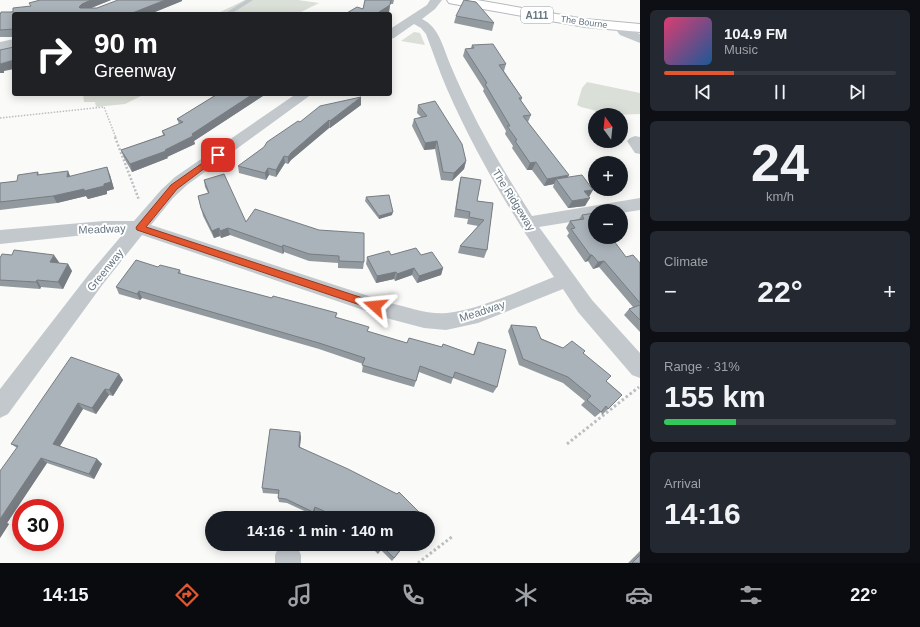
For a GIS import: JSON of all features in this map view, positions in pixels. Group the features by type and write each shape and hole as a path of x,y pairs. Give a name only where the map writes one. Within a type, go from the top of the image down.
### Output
{"main road":[{"name":"The Bourne","path":"454,0 584,24 620,27"},
{"name":"A111","path":"620,27 640,28"}],"street":[{"path":"392,34 431,7 436,0"},
{"name":"The Ridgeway","path":"413,19 425,25 432,34 453,88 493,166 527,223 585,306 640,368"},
{"path":"620,27 624,32 640,39"},
{"path":"0,46 12,43"},
{"name":"Greenway","path":"0,407 96,279 167,194 181,181 303,96"},
{"path":"628,206 640,204"},
{"path":"527,223 588,213"},
{"name":"Meadway","path":"0,237 143,224 390,311 424,320 446,322 471,317 566,280"}],"lane":[{"path":"230,12 250,0"}],"path":[{"path":"0,118 104,107 143,224"},
{"path":"567,444 640,386"},
{"path":"419,563 454,536"}],"shaded area":[{"path":"245,0 298,0 319,3 301,12 220,12"},
{"path":"414,32 420,33 425,45 401,41"},
{"path":"587,82 640,93 640,114 628,114 628,108 588,109 581,107 577,105 582,88"},
{"path":"83,96 141,96 125,104 96,107 95,102 84,102"}],"building":[{"path":"40,0 91,0 79,7 97,8 118,0 165,0 135,12 13,12 13,8 31,6 29,3"},
{"path":"365,0 391,0 390,5 379,12 348,12 357,7 363,9"},
{"path":"464,0 476,2 494,23 456,16"},
{"path":"1,12 12,12 12,29 0,30"},
{"path":"493,44 506,64 499,65 522,98 519,98 531,115 523,116 569,175 547,179 536,162 530,163 515,141 517,140 507,126 510,126 485,84 487,83 465,49 474,48 472,45"},
{"path":"12,47 12,61 0,64 0,50"},
{"path":"214,96 250,96 192,134 193,136 165,150 166,151 130,164 121,150 165,135 162,131 183,122 177,119"},
{"path":"361,97 330,121 329,120 288,157 284,156 276,170 268,168 265,173 238,166 264,147 267,142 298,121 300,122 320,106"},
{"path":"435,101 462,144 466,161 454,173 443,172 437,141 425,143 414,119 427,116 418,105"},
{"path":"107,167 111,182 104,184 104,186 53,196 0,202 0,183 17,181 18,175 38,172 37,175 68,171 67,177"},
{"path":"224,174 246,222 255,209 319,230 364,233 364,262 339,261 339,256 309,254 283,245 282,247 228,228 220,231 219,228 212,231 201,208 198,196 209,193 204,180"},
{"path":"582,175 588,183 588,191 584,191 590,198 572,201 556,179"},
{"path":"461,177 481,180 477,201 493,203 487,250 460,246 484,220 469,217 470,212 456,209"},
{"path":"389,195 393,212 379,216 366,197"},
{"path":"588,214 588,244 616,244 626,257 633,255 640,263 640,303 604,261 598,262 592,255 590,255 571,229 575,228 570,221 584,219 582,215"},
{"path":"416,248 421,255 432,252 443,268 419,276 414,268 397,274 396,272 377,276 367,257 389,251 391,255"},
{"path":"14,250 54,255 50,262 68,264 58,282 37,280 36,282 0,280 0,258 2,254 12,255"},
{"path":"136,260 158,267 160,265 180,270 178,273 272,298 273,296 337,313 335,317 369,327 367,331 407,343 409,338 442,347 443,344 474,355 478,342 506,350 497,387 455,372 453,378 420,366 416,381 362,365 365,358 319,343 139,291 137,294 116,287"},
{"path":"640,305 640,320 629,309"},
{"path":"511,325 536,327 541,339 563,348 572,341 585,351 583,353 611,376 606,381 622,395 608,409 606,406 601,412 587,400 591,396 568,377 523,359"},
{"path":"71,357 119,374 109,390 105,389 92,408 78,403 53,444 97,459 89,474 41,458 0,519 0,471 18,446 11,444"},
{"path":"270,429 300,432 299,447 348,469 397,494 399,492 418,511 324,511 315,507 313,511 311,511 286,499 278,498 279,490 262,488"},
{"path":"387,551 400,551 394,558"},
{"path":"640,555 640,563 632,563"}],"route":[{"path":"218,155 174,187 140,228 375,306"}]}
